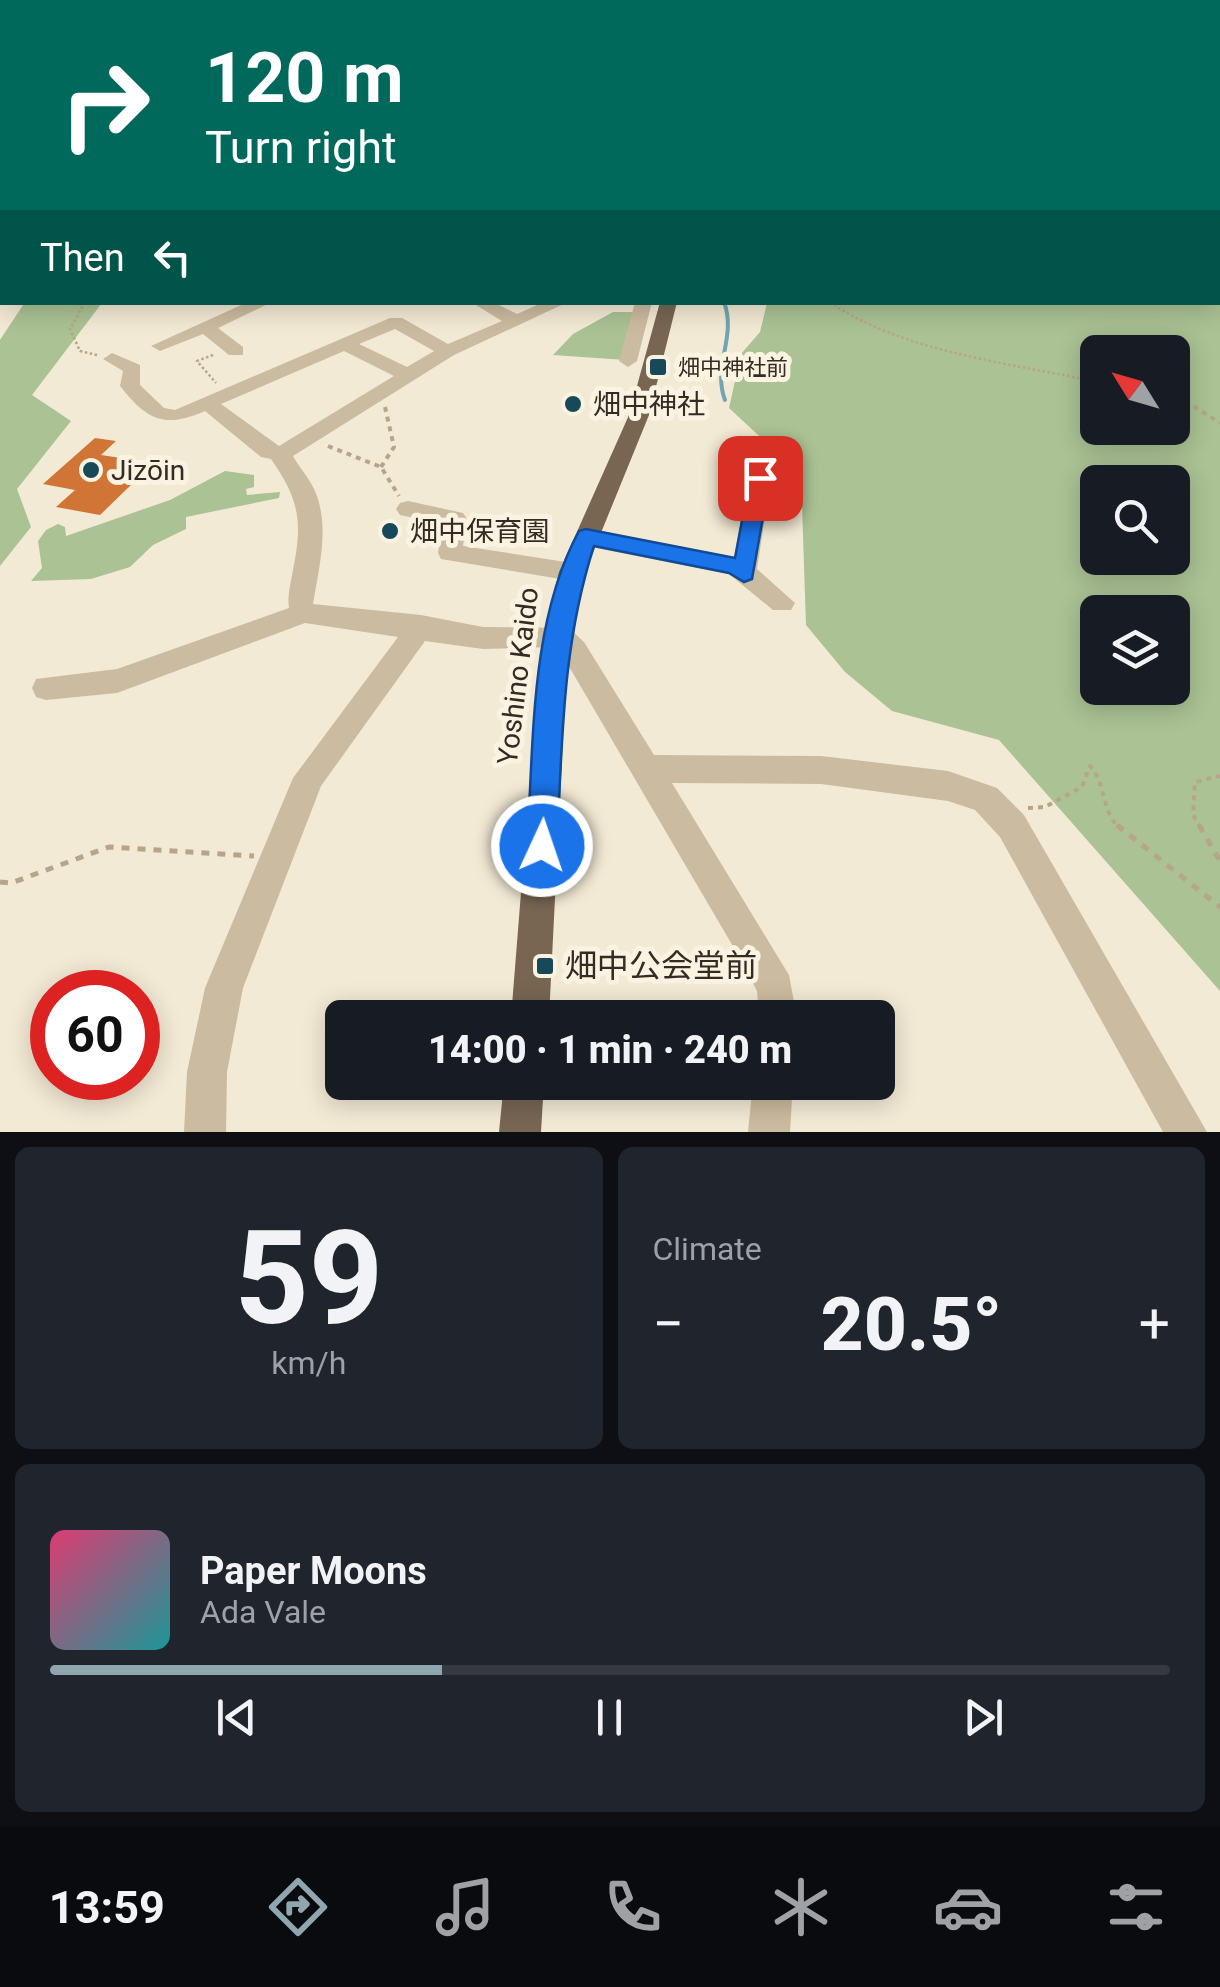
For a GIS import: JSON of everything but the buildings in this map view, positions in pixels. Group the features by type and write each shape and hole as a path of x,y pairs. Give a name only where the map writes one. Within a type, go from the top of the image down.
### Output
{"main road":[{"name":"Yoshino Kaido","path":"531,1000 559,636 572,572 639,415 668,305"},
{"path":"520,1132 523,1100"}],"street":[{"path":"160,346 208,329 256,305"},
{"path":"486,305 515,320"},
{"path":"217,400 268,452 283,453 447,351 552,305"},
{"path":"628,362 643,305"},
{"path":"112,359 133,369 130,386 158,413 176,416 396,322 447,351"},
{"path":"208,329 234,350"},
{"path":"371,358 418,334"},
{"path":"346,345 371,358 398,382"},
{"path":"283,453 282,459 303,481 312,527 300,604 304,613"},
{"path":"744,573 760,478"},
{"path":"408,509 456,519 450,553 572,572"},
{"path":"586,536 736,566 782,603"},
{"path":"46,688 118,680 304,613 421,626 484,638 559,636 574,650 649,769 776,988 777,1000"},
{"path":"205,1132 207,1072 224,988 309,778 421,626"},
{"path":"649,769 821,770 948,786 986,799 1012,826 1186,1132"},
{"path":"768,1132 771,1100"}],"path":[{"path":"82,305 70,329 80,352 112,359"},
{"path":"834,305 847,314 945,350 1080,378"},
{"path":"217,400 197,362 234,350"},
{"path":"381,468 394,447 384,400 398,382"},
{"path":"1190,406 1220,423"},
{"path":"312,435 332,448 381,468 408,509"},
{"path":"998,809 1045,807 1082,787 1090,766 1100,776 1110,820 1220,907"},
{"path":"1220,776 1195,782 1193,815 1220,861"},
{"path":"0,882 11,882 110,847 278,858"}],"green space":[{"path":"23,305 100,305 32,395 71,421 17,489 31,527 0,566 0,340"},
{"path":"767,305 1220,305 1220,991 999,740 892,711 845,672 806,625 801,475 729,408 741,354 760,332"},
{"path":"613,312 640,312 626,360 553,355 573,334"},
{"path":"225,471 254,475 254,487 246,489 247,495 280,492 279,498 186,517 186,529 153,545 130,567 91,579 31,581 42,568 38,541 46,530 58,524 65,527 66,536 170,500"}],"waterway":[{"path":"725,305 728,327 721,375 725,400"}],"place":[{"name":"畑中神社前","path":"658,367"},
{"name":"畑中神社","path":"573,404"},
{"name":"Jizōin","path":"91,470"},
{"name":"畑中保育園","path":"390,531"},
{"name":"畑中公会堂前","path":"545,966"}],"route":[{"path":"542,846 552,679 561,617 586,536 736,566 744,573 760,478"}]}
